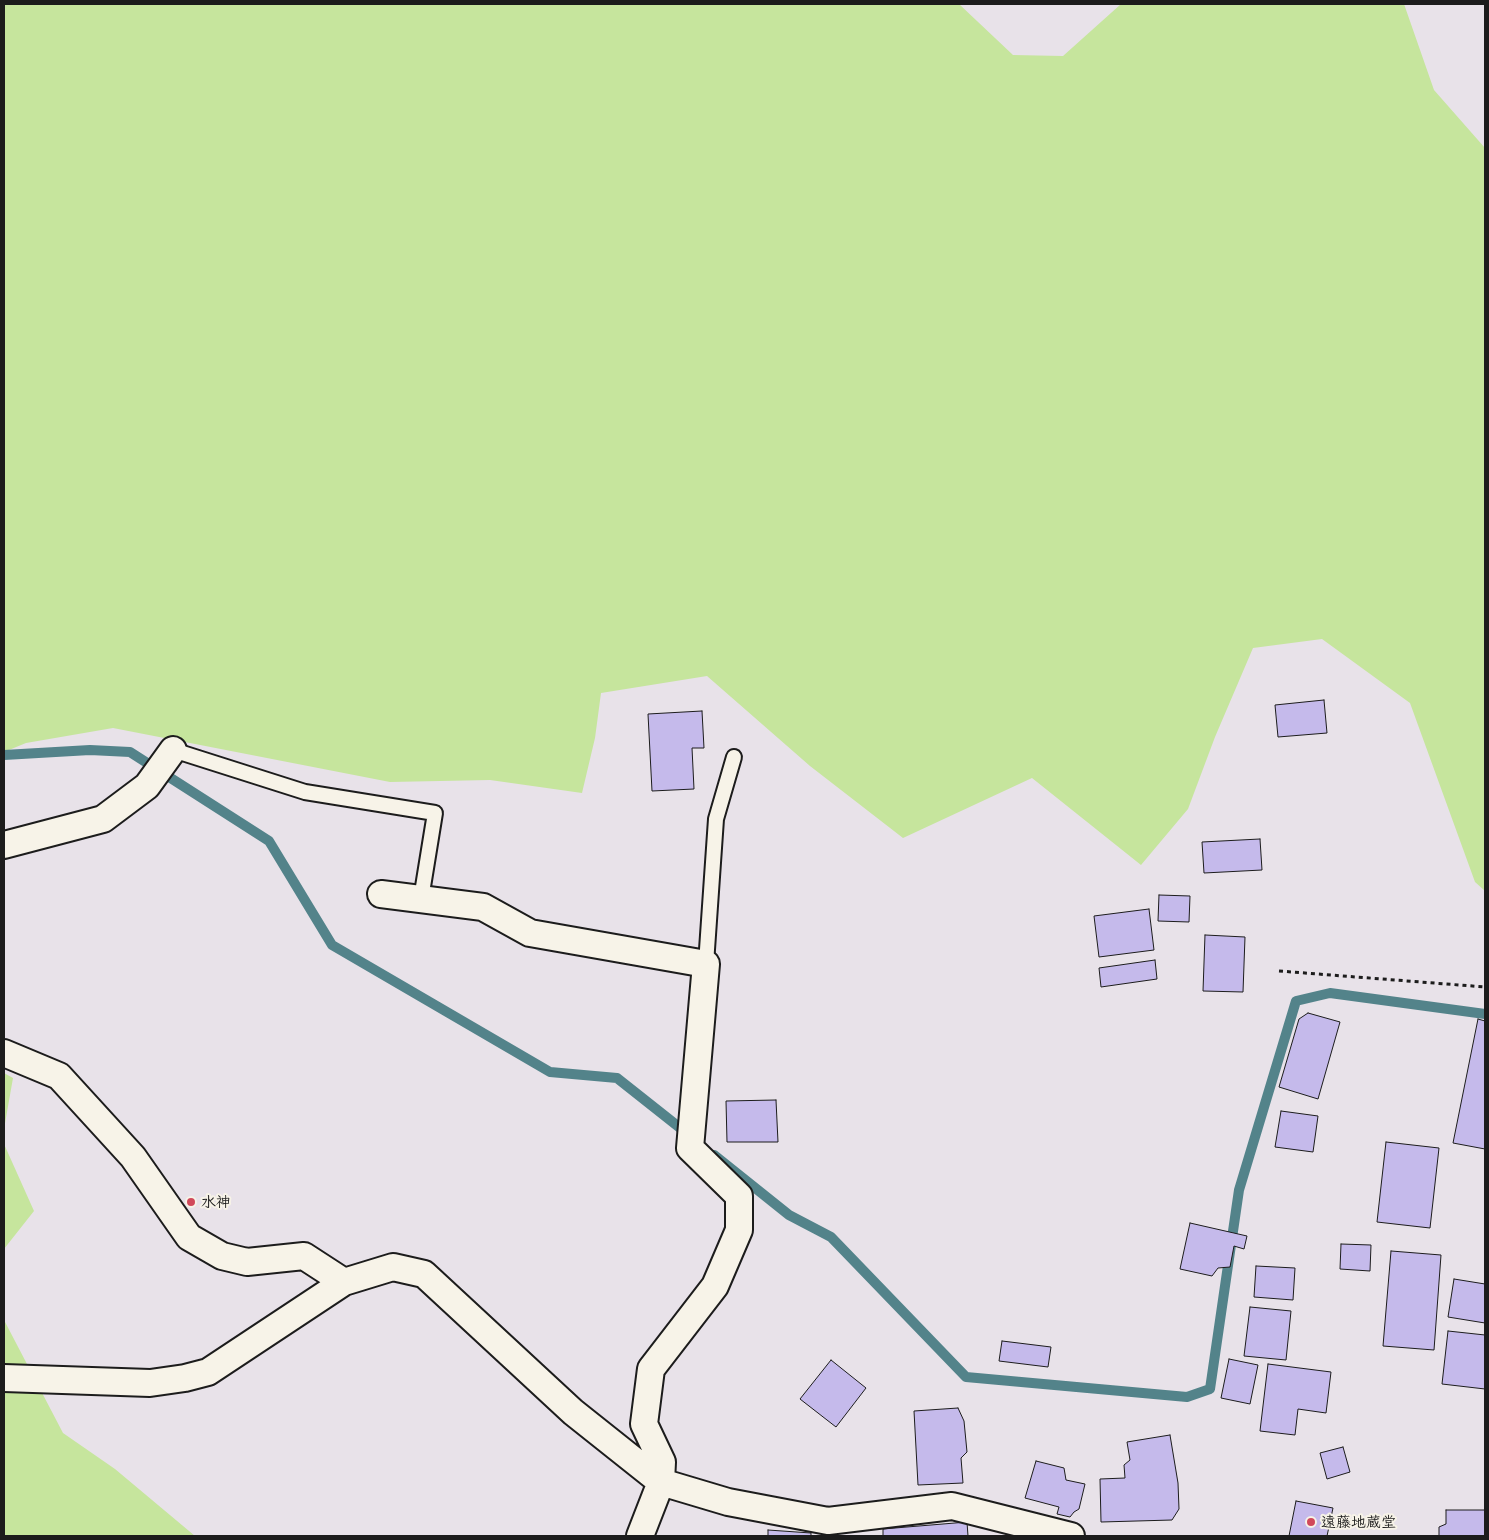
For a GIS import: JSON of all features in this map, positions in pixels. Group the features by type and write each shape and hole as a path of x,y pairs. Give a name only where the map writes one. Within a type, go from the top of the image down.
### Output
{"street":[{"path":"4,845 103,819 147,786 173,750"},
{"path":"381,894 483,907 530,934 706,964 691,1136 739,1196 738,1230 716,1286 650,1369 644,1424 662,1462 661,1482 640,1536"},
{"path":"4,1054 59,1076 133,1157 189,1237 222,1256 247,1262 304,1256 344,1282"},
{"path":"4,1378 150,1382 185,1378 208,1372 344,1282 393,1267 424,1274 573,1412 661,1482 728,1502 828,1521 952,1506 1071,1536"}],"lane":[{"path":"173,750 305,792 435,813 421,899"},
{"path":"706,964 716,819 734,757"}],"path":[{"path":"1279,971 1485,987"}],"green space":[{"path":"4,4 959,4 1013,55 1063,56 1121,4 1404,4 1434,90 1485,148 1485,891 1475,882 1410,703 1322,639 1253,648 1215,737 1188,809 1141,865 1032,778 903,838 810,766 707,676 601,693 595,738 582,793 490,780 390,782 113,728 26,743 4,752"},
{"path":"4,1073 13,1078 4,1129"},
{"path":"4,1144 34,1211 4,1249"},
{"path":"4,1320 63,1433 115,1469 195,1536 4,1536"}],"building":[{"path":"1324,700 1327,733 1278,737 1275,705"},
{"path":"702,711 704,748 692,748 694,789 652,791 648,714"},
{"path":"1260,839 1262,870 1204,873 1202,842"},
{"path":"1159,895 1190,896 1189,922 1158,921"},
{"path":"1149,909 1154,950 1099,957 1094,916"},
{"path":"1205,935 1245,937 1243,992 1203,991"},
{"path":"1155,960 1157,979 1101,987 1099,968"},
{"path":"1308,1013 1340,1022 1318,1099 1279,1087 1299,1019"},
{"path":"1478,1019 1485,1021 1485,1149 1453,1143"},
{"path":"776,1100 778,1142 727,1142 726,1101"},
{"path":"1281,1111 1318,1116 1313,1152 1275,1147"},
{"path":"1386,1142 1439,1148 1430,1228 1377,1222"},
{"path":"1190,1223 1247,1236 1244,1249 1234,1246 1230,1267 1218,1268 1212,1276 1180,1269"},
{"path":"1341,1244 1371,1245 1370,1271 1340,1269"},
{"path":"1391,1251 1441,1255 1434,1350 1383,1346"},
{"path":"1256,1266 1295,1268 1293,1300 1254,1297"},
{"path":"1454,1279 1485,1284 1485,1323 1448,1317"},
{"path":"1250,1307 1291,1311 1286,1360 1244,1356"},
{"path":"1448,1331 1485,1335 1485,1389 1442,1384"},
{"path":"1002,1341 1051,1347 1048,1367 999,1361"},
{"path":"1229,1359 1258,1365 1250,1404 1221,1398"},
{"path":"831,1360 866,1388 836,1427 800,1399"},
{"path":"1268,1364 1331,1372 1326,1413 1298,1409 1295,1435 1260,1431"},
{"path":"958,1408 964,1421 967,1452 961,1458 963,1483 918,1485 914,1411"},
{"path":"1170,1435 1178,1483 1179,1509 1172,1520 1101,1522 1100,1479 1125,1478 1124,1465 1130,1460 1127,1442"},
{"path":"1343,1447 1350,1472 1327,1479 1320,1453"},
{"path":"1036,1461 1064,1468 1066,1480 1085,1484 1079,1509 1070,1517 1057,1514 1059,1507 1025,1498"},
{"name":"遠藤地蔵堂","path":"1296,1501 1333,1508 1327,1536 1289,1536"},
{"path":"1446,1510 1485,1510 1485,1536 1439,1536 1439,1527 1446,1524"},
{"path":"967,1522 968,1536 883,1536 883,1529"},
{"path":"768,1530 811,1533 811,1536 768,1536"}],"waterway":[{"path":"4,755 90,750 130,752 269,841 332,945 550,1072 617,1078 689,1135"},
{"path":"714,1155 789,1215 831,1237 966,1377 1187,1397 1210,1389 1239,1190 1296,1001 1330,993 1485,1014"}],"place":[{"name":"水神","path":"191,1202"},
{"name":"遠藤地蔵堂","path":"1311,1522"}]}
